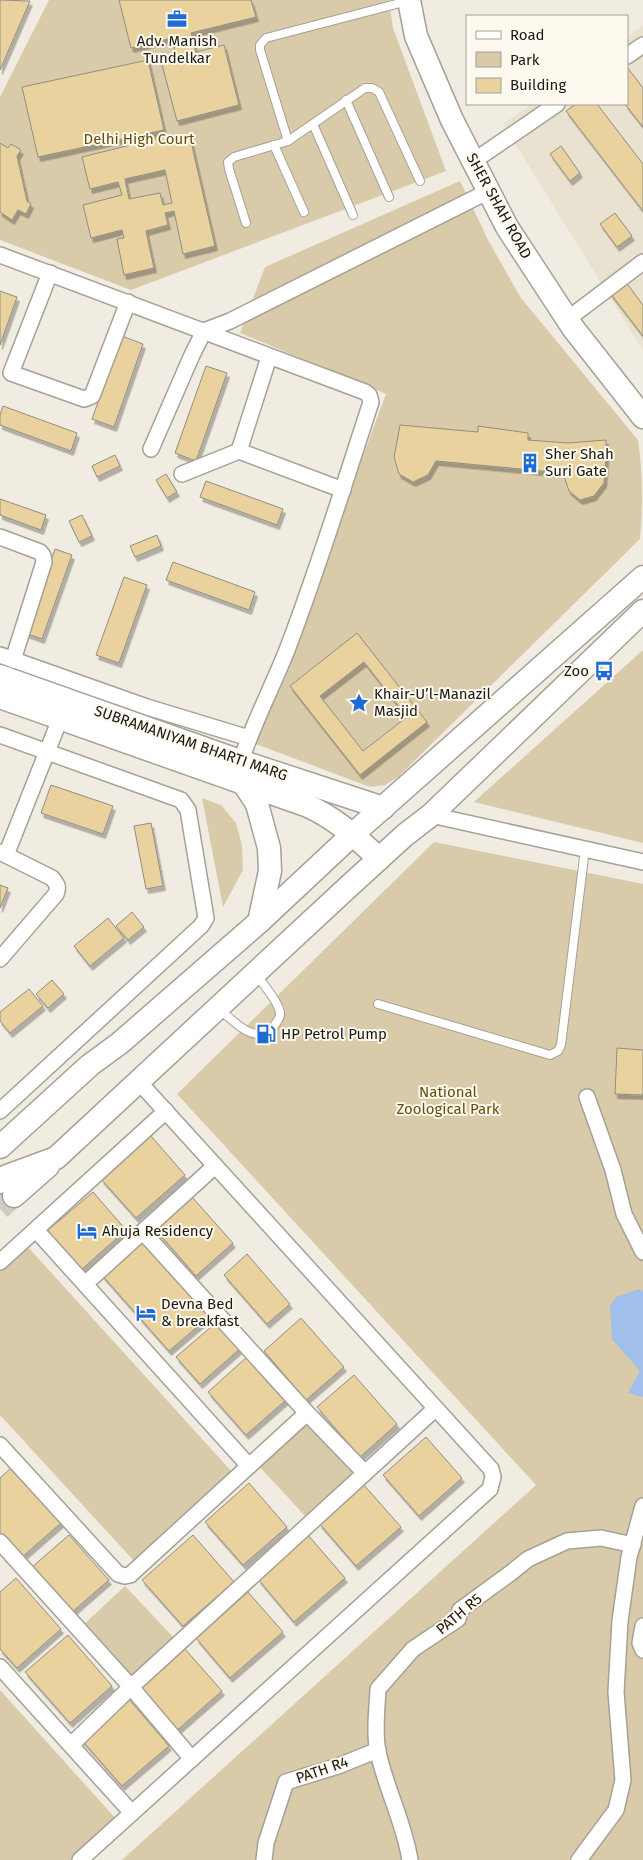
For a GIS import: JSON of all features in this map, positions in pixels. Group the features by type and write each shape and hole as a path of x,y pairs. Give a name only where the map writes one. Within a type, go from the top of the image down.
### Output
{"main road":[{"name":"SHER SHAH ROAD","path":"414,0 465,117 520,225 576,312 643,398"},
{"name":"SHER SHAH ROAD","path":"414,0 416,36 452,120 507,227 573,328 643,417"},
{"path":"0,1147 90,1065 120,1043 259,922 352,834 643,577"},
{"path":"7,1189 7,1176 56,1158 405,835 431,815 643,611"},
{"name":"SUBRAMANIYAM BHARTI MARG","path":"4,664 323,813 352,834 379,859"},
{"name":"SUBRAMANIYAM BHARTI MARG","path":"0,697 239,775 383,808"},
{"path":"239,775 257,804 269,848 270,871 259,922"},
{"path":"383,808 405,835"},
{"path":"0,1134 28,1121"}],"street":[{"path":"628,55 643,45"},
{"path":"484,154 556,105"},
{"path":"151,449 204,331 230,322 488,191"},
{"path":"0,255 369,395 371,402 343,490 287,650 249,738 239,775"},
{"path":"576,312 643,262"},
{"path":"50,273 6,376 84,399 92,396 128,302"},
{"path":"239,451 269,357"},
{"path":"182,474 239,451 343,490"},
{"path":"0,537 40,552 44,562 4,664 249,738"},
{"path":"0,959 56,894 58,889 57,884 52,878 3,854 60,718"},
{"path":"0,735 181,800 188,810 206,918 203,925 0,1111"},
{"path":"431,815 643,862"},
{"path":"80,1860 490,1489 493,1476 490,1470 139,1082"},
{"path":"587,1097 613,1170 624,1214 643,1252"},
{"path":"0,1262 166,1111"},
{"path":"85,1284 216,1166"},
{"path":"36,1230 249,1466"},
{"path":"143,1232 307,1413 365,1473"},
{"path":"71,1745 131,1687 435,1409"},
{"path":"0,1445 118,1574 125,1576 130,1575 307,1413"},
{"path":"579,1860 616,1810 623,1780 616,1692 620,1621 632,1545 643,1506"},
{"name":"PATH R5","path":"410,1860 403,1827 386,1781 378,1750 378,1689 413,1649 458,1619 460,1610 528,1559 567,1541 601,1538 632,1545"},
{"path":"0,1542 131,1687 192,1759"},
{"path":"643,1626 640,1643 643,1650"},
{"path":"0,1667 132,1813"},
{"name":"PATH R4","path":"264,1860 266,1843 286,1782 338,1766 378,1750"}],"lane":[{"path":"288,141 260,50 262,42 266,38 414,0"},
{"path":"246,223 228,169 228,162 234,157 288,141 365,88 372,88 379,92 420,181"},
{"path":"346,100 389,197"},
{"path":"313,124 353,215"},
{"path":"274,145 304,212"},
{"path":"378,1004 550,1055 558,1051 561,1045 585,849"},
{"path":"218,1008 253,1034 262,1035 274,1026 279,1020 280,1011 256,974"}],"shaded area":[{"path":"643,25 643,351 503,124 531,105 628,105 628,36"}],"green space":[{"name":"Delhi High Court","path":"49,0 389,0 393,28 446,171 131,290 0,240 0,97"},
{"path":"460,181 488,240 521,298 638,440 642,490 640,539 398,777 385,785 370,787 256,744 386,394 240,333 265,267"},
{"path":"643,650 643,843 474,802"},
{"path":"202,798 221,805 236,823 242,845 243,870 223,907"},
{"name":"National Zoological Park","path":"434,842 643,884 643,1860 122,1860 536,1485 177,1094"},
{"path":"27,1246 233,1473 135,1562 0,1415 0,1271"},
{"path":"305,1421 354,1473 307,1518 258,1465"},
{"path":"125,1586 174,1638 126,1682 78,1630"},
{"path":"0,1690 117,1820 73,1860 0,1860"}],"water":[{"path":"639,1289 643,1291 643,1397 628,1393 640,1371 612,1339 610,1306 616,1297"}],"building":[{"path":"0,0 30,1 0,70"},
{"path":"119,0 251,0 256,17 191,33 196,52 224,45 239,105 177,121 161,61 176,57 172,38 131,48"},
{"path":"148,60 164,130 38,157 22,87"},
{"path":"628,68 643,88 643,127 626,105 628,105"},
{"path":"575,105 598,105 643,164 643,211 566,111"},
{"path":"171,135 173,141 190,137 215,246 183,254 174,211 165,213 168,225 146,231 154,268 124,275 117,239 124,238 122,230 91,238 83,205 122,195 118,182 90,189 82,157","holes":["165,170 172,203 163,205 160,193 129,199 125,179"]},
{"path":"0,143 8,148 11,144 21,150 17,156 27,201 31,204 26,214 18,210 12,220 0,212"},
{"path":"561,146 580,173 570,181 550,154"},
{"path":"615,213 632,236 617,247 600,224"},
{"path":"625,281 643,305 643,336 610,293"},
{"path":"0,291 17,297 0,345"},
{"path":"122,336 143,344 114,427 92,419"},
{"path":"206,366 227,373 196,461 175,453"},
{"path":"3,406 77,433 71,451 0,425 0,415"},
{"name":"Sher Shah Suri Gate","path":"400,425 478,432 478,426 528,433 528,440 568,443 606,440 604,483 594,496 580,500 569,491 563,473 436,461 428,475 413,482 399,474 394,457"},
{"path":"115,455 120,466 97,477 92,466"},
{"path":"166,474 177,492 167,498 156,480"},
{"path":"206,481 283,509 277,525 200,497"},
{"path":"0,499 46,515 41,530 0,515"},
{"path":"82,515 92,536 79,542 69,521"},
{"path":"157,535 161,546 135,557 130,546"},
{"path":"55,549 72,555 42,639 25,633"},
{"path":"173,562 255,592 249,610 166,580"},
{"path":"124,577 147,585 119,663 96,655"},
{"path":"357,633 427,722 360,775 290,686","holes":["364,662 407,717 363,751 320,696"]},
{"path":"51,785 113,806 103,834 41,813"},
{"path":"151,823 163,886 146,889 134,826"},
{"path":"0,885 8,888 0,908"},
{"path":"132,912 144,927 128,940 116,926"},
{"path":"108,918 124,938 90,966 74,946"},
{"path":"52,980 64,994 48,1008 36,994"},
{"path":"29,989 43,1006 10,1033 0,1021 0,1012"},
{"path":"617,1048 643,1050 643,1095 615,1094"},
{"path":"151,1136 185,1175 136,1218 101,1179"},
{"name":"Ahuja Residency","path":"93,1192 126,1230 81,1270 47,1231"},
{"path":"192,1197 233,1243 196,1276 155,1229"},
{"path":"141,1239 210,1316 169,1351 101,1274"},
{"path":"247,1254 290,1304 267,1324 224,1275"},
{"path":"301,1318 344,1367 306,1400 264,1351"},
{"path":"219,1320 242,1347 200,1384 176,1357"},
{"path":"248,1356 286,1400 246,1435 208,1392"},
{"path":"354,1375 397,1424 360,1457 317,1407"},
{"path":"426,1437 462,1478 419,1516 383,1475"},
{"path":"12,1467 61,1523 21,1558 0,1533 0,1478"},
{"path":"249,1483 287,1527 243,1565 205,1522"},
{"path":"363,1484 401,1527 356,1566 319,1523"},
{"path":"69,1535 109,1580 71,1613 32,1567"},
{"path":"193,1535 234,1582 183,1626 142,1580"},
{"path":"308,1535 345,1578 294,1622 258,1579"},
{"path":"16,1578 61,1629 17,1668 0,1649 0,1592"},
{"path":"248,1592 283,1632 230,1678 196,1638"},
{"path":"68,1635 112,1686 70,1723 25,1672"},
{"path":"185,1649 222,1691 174,1733 137,1690"},
{"path":"127,1697 169,1746 122,1786 80,1738"}],"tunnel":[{"path":"0,1209 14,1196"}],"place":[{"name":"Adv. Manish Tundelkar","path":"177,19"},
{"name":"Sher Shah Suri Gate","path":"530,463"},
{"name":"Zoo","path":"604,671"},
{"name":"Khair-U’l-Manazil Masjid","path":"359,703"},
{"name":"HP Petrol Pump","path":"266,1034"},
{"name":"Ahuja Residency","path":"87,1231"},
{"name":"Devna Bed & breakfast","path":"146,1313"}]}
